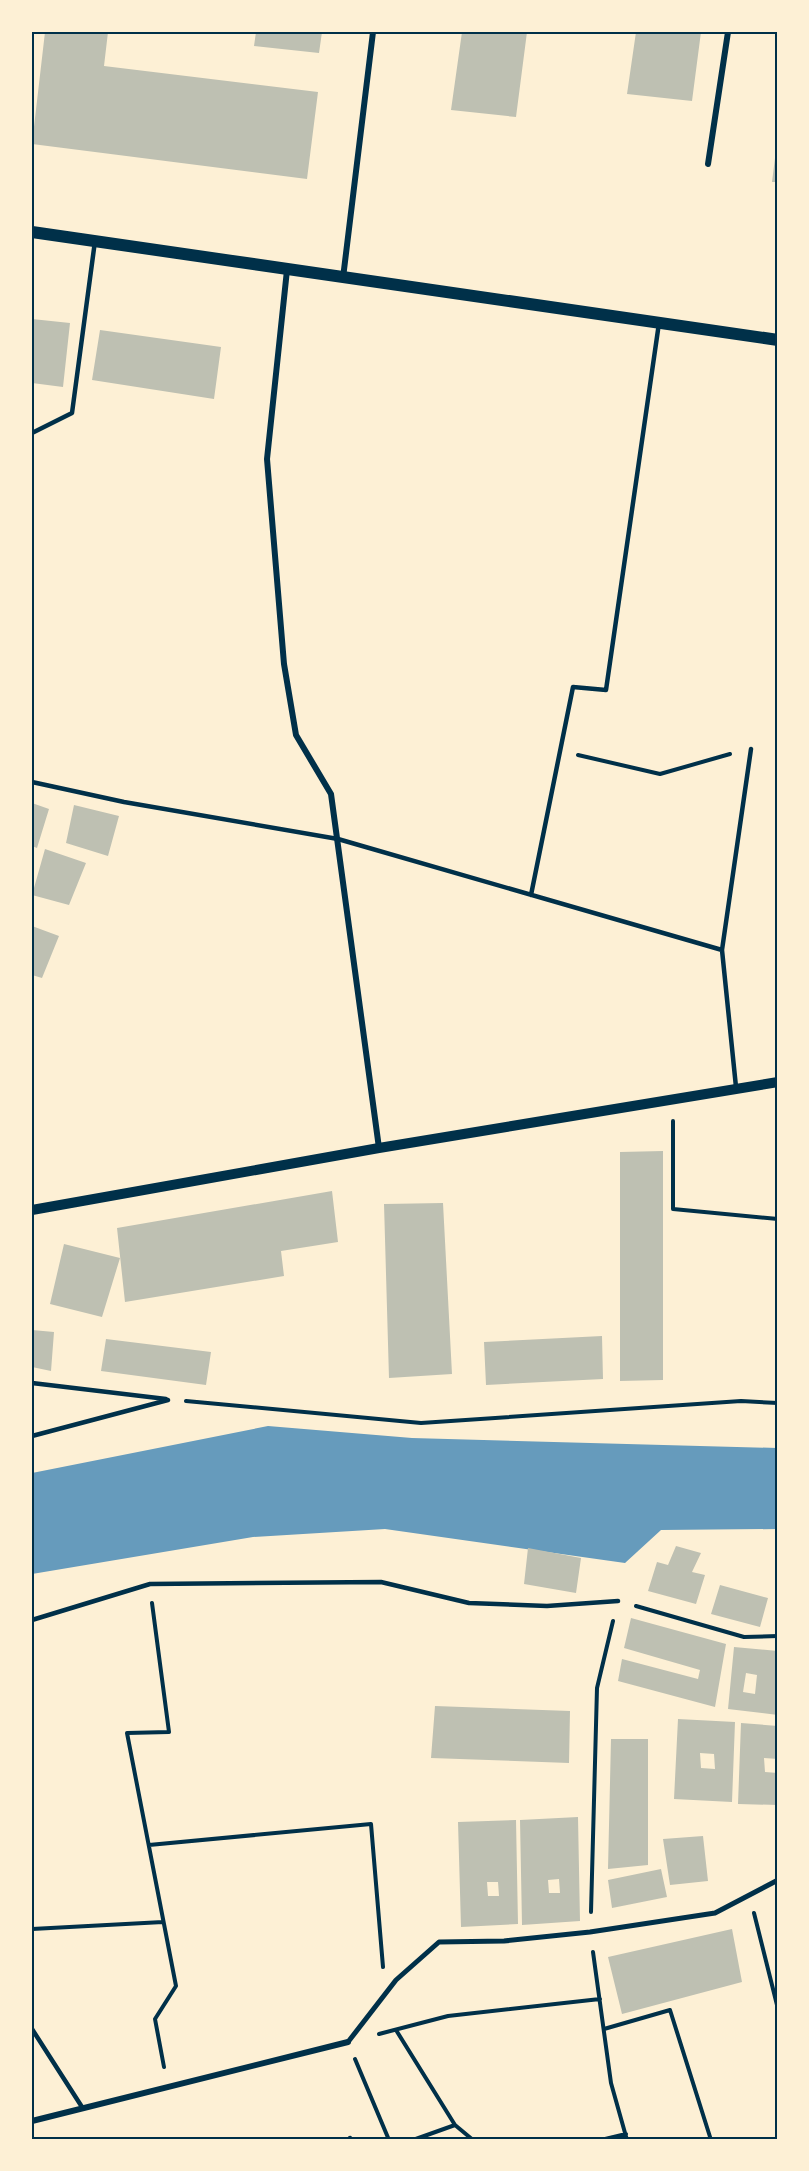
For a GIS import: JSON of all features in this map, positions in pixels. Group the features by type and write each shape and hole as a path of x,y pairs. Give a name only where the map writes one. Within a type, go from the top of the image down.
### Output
{"main road":[{"path":"32,232 777,340"}],"street":[{"path":"343,278 373,32"},
{"path":"708,164 728,32"},
{"path":"287,270 267,459 284,664 296,735 331,794 378,1148"},
{"path":"32,1210 378,1148 777,1082"},
{"path":"32,2121 348,2042 396,1980 439,1942 504,1941 590,1932 715,1912 777,1880"}],"lane":[{"path":"32,433 72,413 95,241"},
{"path":"531,895 573,687 606,690 659,323"},
{"path":"737,1090 722,950 751,749"},
{"path":"32,782 124,802 338,840 722,950"},
{"path":"32,1383 168,1400"},
{"path":"32,1436 168,1400"},
{"path":"32,1620 150,1584 381,1582 469,1603 547,1606 618,1601"},
{"path":"32,2029 82,2107"}],"path":[{"path":"560,751 660,774 751,749"},
{"path":"674,1100 673,1209 777,1219"},
{"path":"168,1400 421,1423 741,1401 777,1403"},
{"path":"150,1584 169,1732 127,1733 176,1986 154,2019 168,2086"},
{"path":"601,2139 627,2137 611,2083 590,1932 597,1688 618,1601 744,1637 777,1636"},
{"path":"148,1845 371,1824 381,1964 392,1988"},
{"path":"750,1894 777,2009"},
{"path":"32,1929 163,1922"},
{"path":"389,2139 348,2042 448,2016 600,1999"},
{"path":"604,2029 670,2010 711,2139"},
{"path":"396,2030 455,2125 473,2139"},
{"path":"413,2139 455,2125"}],"water":[{"path":"268,1426 412,1438 777,1448 777,1529 661,1530 625,1563 385,1529 253,1537 32,1574 32,1473"}],"building":[{"path":"45,32 108,32 104,66 318,92 307,179 32,144"},
{"path":"256,32 322,32 319,53 254,46"},
{"path":"462,32 527,32 516,117 451,110"},
{"path":"636,32 701,32 692,101 627,94"},
{"path":"776,150 778,150 778,182 772,182"},
{"path":"32,319 70,323 63,387 32,383"},
{"path":"100,330 221,347 214,399 92,380"},
{"path":"32,803 49,809 37,848 32,846"},
{"path":"74,805 119,816 108,856 66,843"},
{"path":"45,849 86,863 69,905 32,895"},
{"path":"32,926 59,936 42,978 32,975"},
{"path":"663,1151 663,1380 620,1381 620,1152"},
{"path":"332,1191 338,1242 281,1251 284,1276 125,1302 117,1228"},
{"path":"443,1203 452,1374 389,1378 384,1204"},
{"path":"64,1244 120,1258 102,1317 50,1304"},
{"path":"32,1330 54,1332 51,1371 32,1367"},
{"path":"602,1336 603,1379 486,1385 484,1342"},
{"path":"106,1339 211,1352 206,1385 101,1371"},
{"path":"676,1546 701,1553 692,1572 705,1575 696,1604 648,1591 657,1562 668,1565"},
{"path":"528,1548 581,1558 576,1593 524,1584"},
{"path":"720,1585 768,1598 760,1627 711,1614"},
{"path":"631,1618 726,1644 715,1707 618,1681 622,1659 698,1679 700,1670 624,1648"},
{"path":"734,1647 778,1651 778,1715 728,1709","holes":["746,1673 757,1675 755,1694 743,1692"]},
{"path":"435,1706 570,1711 569,1763 431,1758"},
{"path":"678,1719 735,1722 732,1802 674,1799","holes":["700,1753 714,1754 715,1769 701,1768"]},
{"path":"741,1723 778,1726 778,1759 764,1758 765,1772 778,1773 778,1805 738,1804"},
{"path":"611,1739 648,1739 648,1865 608,1869"},
{"path":"578,1817 580,1921 522,1925 520,1820","holes":["559,1879 560,1893 549,1893 548,1880"]},
{"path":"516,1820 518,1924 461,1927 458,1822","holes":["487,1882 498,1882 499,1896 488,1896"]},
{"path":"703,1836 708,1881 670,1885 663,1839"},
{"path":"661,1869 667,1897 612,1908 608,1880"},
{"path":"732,1929 742,1982 622,2014 608,1957"}]}
